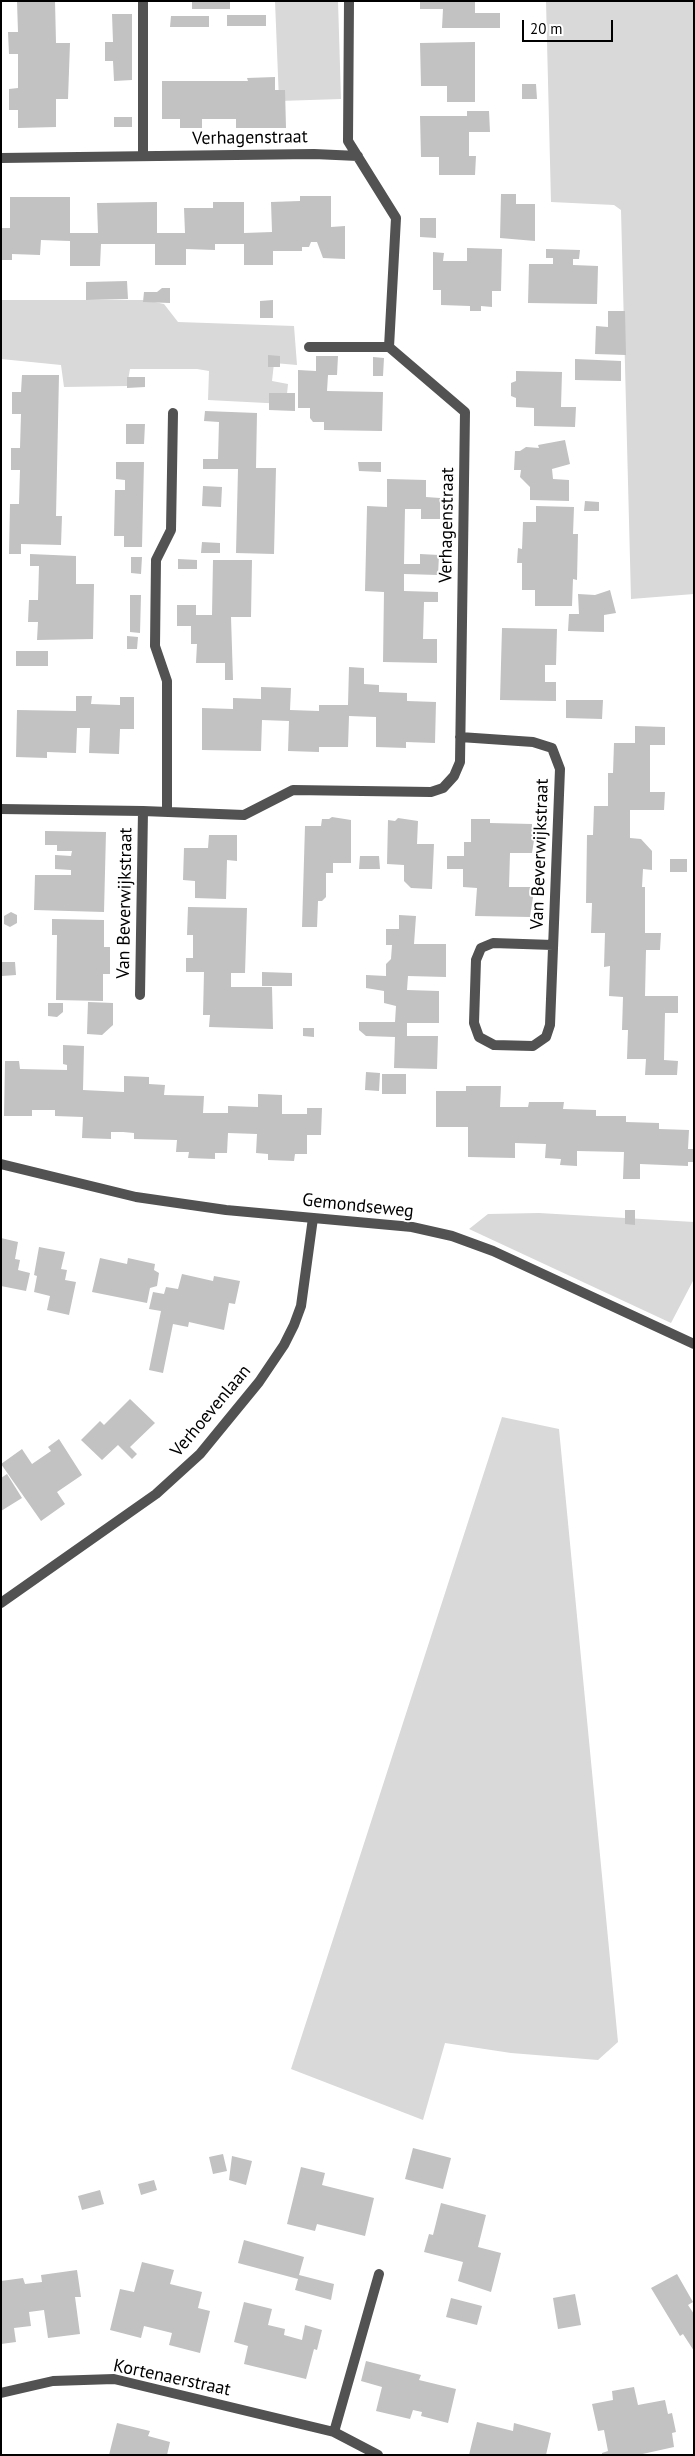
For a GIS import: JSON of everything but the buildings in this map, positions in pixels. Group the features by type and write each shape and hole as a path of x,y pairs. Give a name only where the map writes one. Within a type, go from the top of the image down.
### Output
{"street":[{"path":"142,156 143,1"},
{"path":"309,347 389,348 396,218 348,141 349,1"},
{"name":"Verhagenstraat","path":"1,158 314,154 358,156"},
{"name":"Verhagenstraat","path":"389,348 465,412 460,737"},
{"path":"167,812 167,680 155,646 156,560 171,530 173,413"},
{"name":"Van Beverwijkstraat","path":"1,809 143,811 244,815 293,790 431,792 442,788 454,776 460,762 460,737 533,742 552,748 560,769 550,1025 546,1038 533,1046 494,1045 479,1037 474,1023 476,960 481,948 492,943 553,945"},
{"name":"Van Beverwijkstraat","path":"140,995 143,811"},
{"name":"Gemondseweg","path":"1,1164 136,1197 226,1210 412,1227 452,1236 493,1251 694,1344"},
{"name":"Verhoevenlaan","path":"1,1603 156,1494 200,1454 259,1382 290,1332 301,1306 313,1218"},
{"path":"334,2432 378,2274"},
{"name":"Kortenaerstraat","path":"1,2393 53,2381 114,2379 334,2432 378,2455"}],"shaded area":[{"path":"275,1 338,1 341,99 279,101"},
{"path":"546,1 694,1 694,594 631,599 621,210 614,205 551,202"},
{"path":"1,300 145,300 164,304 178,322 294,326 297,365 274,363 272,381 288,384 286,404 208,400 209,371 197,369 130,369 127,386 64,387 61,365 1,359"},
{"path":"539,1213 694,1222 694,1279 671,1323 469,1229 488,1214"},
{"path":"502,1417 559,1429 618,2042 598,2060 511,2053 445,2043 423,2120 291,2069"}]}
